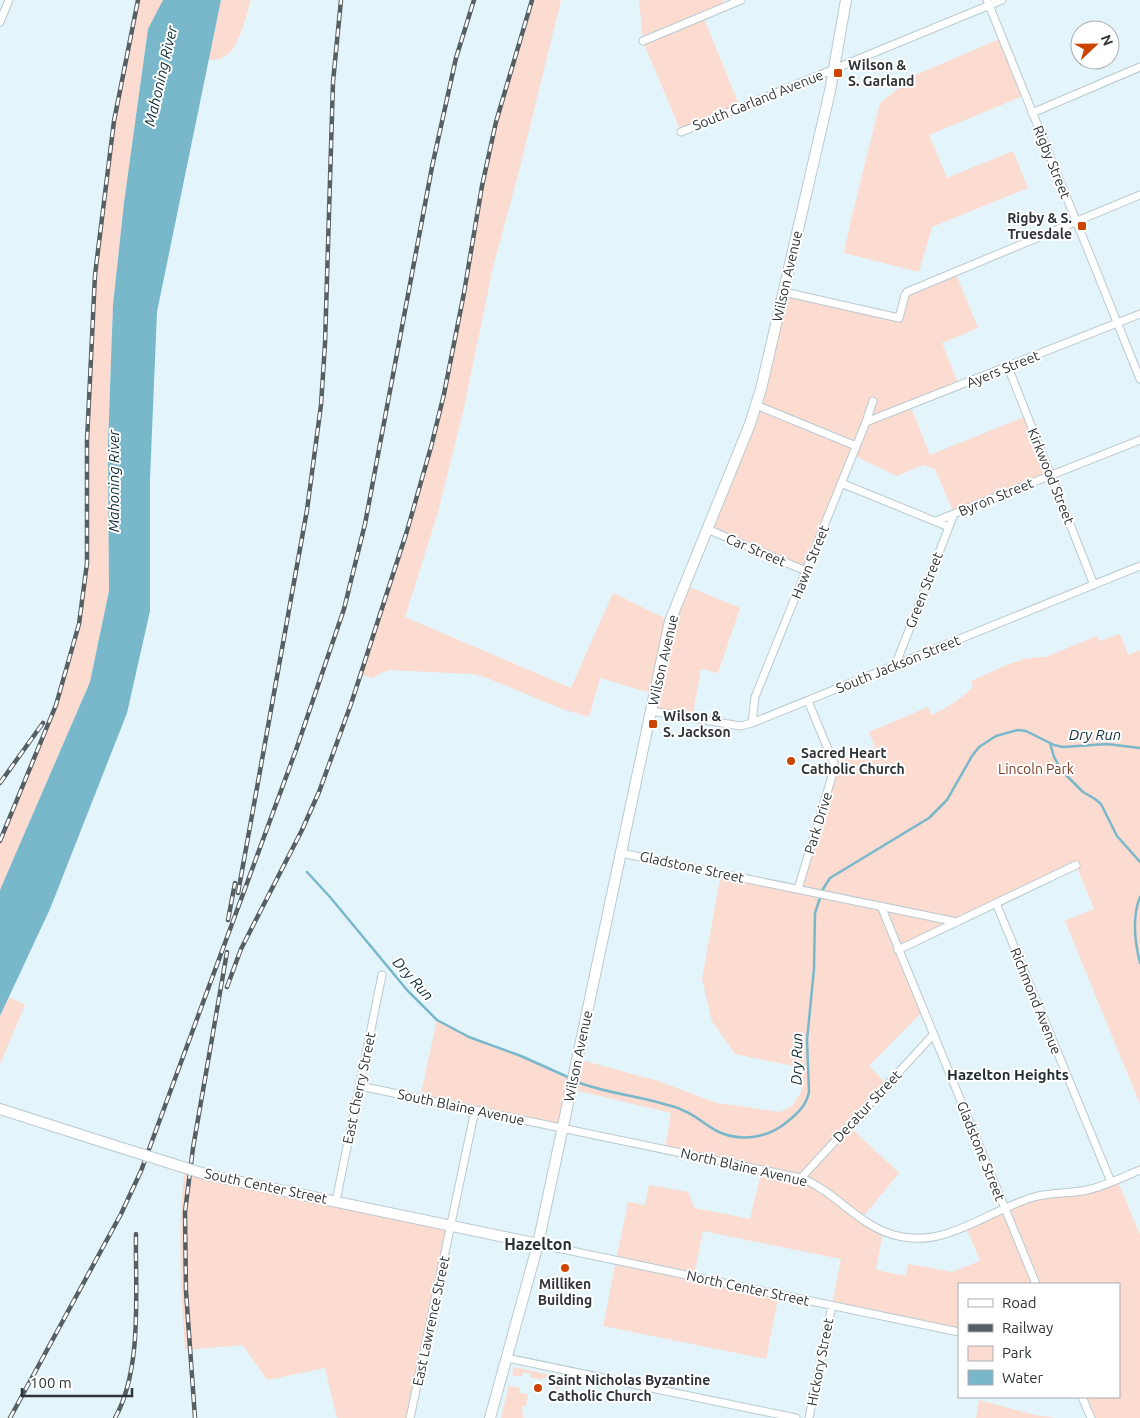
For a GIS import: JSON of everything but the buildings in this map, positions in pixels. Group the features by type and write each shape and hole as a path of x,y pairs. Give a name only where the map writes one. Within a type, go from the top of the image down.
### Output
{"main road":[{"name":"Wilson Avenue","path":"490,1418 538,1244 670,621 761,389 835,69 846,0"},
{"name":"South Center Street","path":"3,1110 208,1175 538,1244"}],"street":[{"path":"0,22 8,0"},
{"path":"643,41 741,0"},
{"name":"South Garland Avenue","path":"681,132 835,69 988,3 1002,0"},
{"name":"Rigby Street","path":"988,3 1140,380"},
{"path":"1032,113 1140,67"},
{"path":"784,292 899,318 907,292 1140,195"},
{"name":"Ayers Street","path":"866,422 1140,314"},
{"name":"Kirkwood Street","path":"1008,367 1094,585"},
{"name":"Hawn Street","path":"752,724 755,696 873,401"},
{"path":"756,405 856,446"},
{"name":"Byron Street","path":"936,522 1140,440"},
{"name":"Byron Street","path":"841,483 949,527"},
{"name":"Green Street","path":"895,666 954,514"},
{"name":"Car Street","path":"706,529 806,572"},
{"name":"South Jackson Street","path":"651,711 740,726 752,724 1140,566"},
{"name":"Park Drive","path":"798,889 834,766 808,701"},
{"name":"Gladstone Street","path":"621,853 957,922"},
{"path":"898,950 1076,865"},
{"name":"Richmond Avenue","path":"996,903 1111,1182"},
{"name":"Gladstone Street","path":"880,906 1036,1283"},
{"name":"East Cherry Street","path":"336,1201 382,976"},
{"name":"Decatur Street","path":"801,1178 933,1035"},
{"name":"South Blaine Avenue","path":"360,1086 562,1128"},
{"name":"East Lawrence Street","path":"410,1418 475,1110"},
{"name":"North Blaine Avenue","path":"562,1128 801,1178 819,1186 883,1232 901,1237 926,1238 946,1234 1034,1197 1089,1190 1140,1170"},
{"name":"North Center Street","path":"538,1244 958,1332"},
{"name":"Hickory Street","path":"809,1418 832,1305"},
{"path":"507,1358 796,1418"},
{"path":"1082,1398 1091,1418"}],"green space":[{"path":"138,0 163,0 148,29 124,203 113,305 108,445 109,591 90,682 0,890 0,841 56,705 79,624 87,563 87,441 95,275 114,121"},
{"path":"221,0 251,0 242,29 232,50 223,57 208,60"},
{"path":"532,0 561,0 519,171 493,267 464,408 438,512 405,617 571,688 613,593 670,621 684,585 740,608 718,673 701,669 692,718 651,711 654,694 600,678 589,717 562,709 485,677 471,674 389,670 373,678 360,675 404,537 434,432 449,371 487,162"},
{"path":"639,0 723,0 726,6 703,16 740,107 681,132 643,41"},
{"path":"1002,38 1025,95 929,135 947,178 1013,151 1028,188 932,227 919,272 844,253 880,103 915,75"},
{"path":"955,272 978,328 942,343 959,386 910,405 930,455 1027,416 1051,475 954,514 935,469 923,465 897,476 853,455 806,571 707,529 750,424 784,292 899,318 905,295"},
{"name":"Lincoln Park","path":"1120,634 1128,655 1140,650 1140,1104 1065,921 1094,909 1076,865 899,950 923,1011 869,1066 887,1084 849,1126 899,1173 862,1218 883,1231 876,1270 906,1276 908,1264 952,1272 980,1261 966,1226 1023,1201 1082,1191 1117,1179 1140,1235 1140,1418 1086,1418 1090,1417 1082,1398 1120,1398 1120,1283 958,1283 958,1332 832,1305 841,1259 703,1231 694,1276 779,1294 766,1359 603,1326 628,1202 645,1205 649,1185 688,1192 694,1208 750,1219 762,1170 665,1149 671,1113 571,1089 562,1128 420,1098 437,1020 469,1037 521,1056 572,1079 577,1059 658,1081 717,1103 780,1112 792,1106 801,1092 803,1068 735,1054 712,1021 702,979 721,873 798,889 833,763 875,747 869,732 928,707 931,715 963,696 973,687 971,681 1007,665 1036,657 1046,657 1097,636 1100,641"},
{"path":"9,997 25,1005 0,1064 0,1016"},
{"path":"185,1168 451,1225 410,1418 337,1418 325,1368 267,1380 243,1345 185,1350 180,1236"},
{"path":"514,1367 560,1377 557,1395 554,1394 556,1391 555,1382 551,1381 552,1379 543,1377 542,1380 530,1377 531,1374 523,1372 522,1377 512,1375"},
{"path":"509,1386 520,1388 519,1393 528,1394 526,1406 522,1407 523,1418 501,1418"},
{"path":"979,1400 1035,1415 1057,1418 976,1418"}],"water":[{"name":"Mahoning River","path":"163,0 221,0 157,312 150,479 150,611 127,713 50,909 0,1016 0,890 90,682 109,591 108,445 113,305 124,203 148,29"}],"waterway":[{"name":"Dry Run","path":"575,1081 678,1108 714,1130 727,1135 754,1137 780,1127 801,1109 809,1092 807,1040 814,969 815,913 823,889 830,878 929,818 947,800 979,747 996,736 1018,730 1026,731 1054,745 1063,747 1107,744 1140,748"},
{"path":"1050,743 1054,757 1062,771 1083,792 1101,804 1117,836 1140,862"},
{"name":"Dry Run","path":"307,872 407,990 437,1020 469,1037 521,1056 570,1078"},
{"path":"1140,897 1137,905 1135,930 1140,963"}],"railway":[{"path":"0,841 56,705 79,624 87,563 87,441 95,275 114,121 138,0"},
{"path":"238,893 307,510 321,405 325,344 333,82 341,0"},
{"path":"10,1418 121,1214 141,1171 296,750 344,609 365,524 432,167 456,58 474,0"},
{"path":"227,987 241,949 302,830 319,792 351,704 407,531 444,394 464,293 482,186 496,122 532,0"},
{"path":"0,783 43,723"},
{"path":"228,920 235,883"},
{"path":"195,1418 186,1291 185,1212 193,1148 227,952"},
{"path":"115,1418 124,1398 134,1353 136,1328 136,1234"}],"place":[{"name":"Wilson & S. Garland","path":"838,73"},
{"name":"Rigby & S. Truesdale","path":"1082,226"},
{"name":"Wilson & S. Jackson","path":"653,724"},
{"name":"Sacred Heart Catholic Church","path":"791,761"},
{"name":"Milliken Building","path":"565,1268"},
{"name":"Saint Nicholas Byzantine Catholic Church","path":"538,1388"}],"district":[{"name":"Hazelton Heights","path":"1008,1075"},
{"name":"Hazelton","path":"538,1244"}]}
